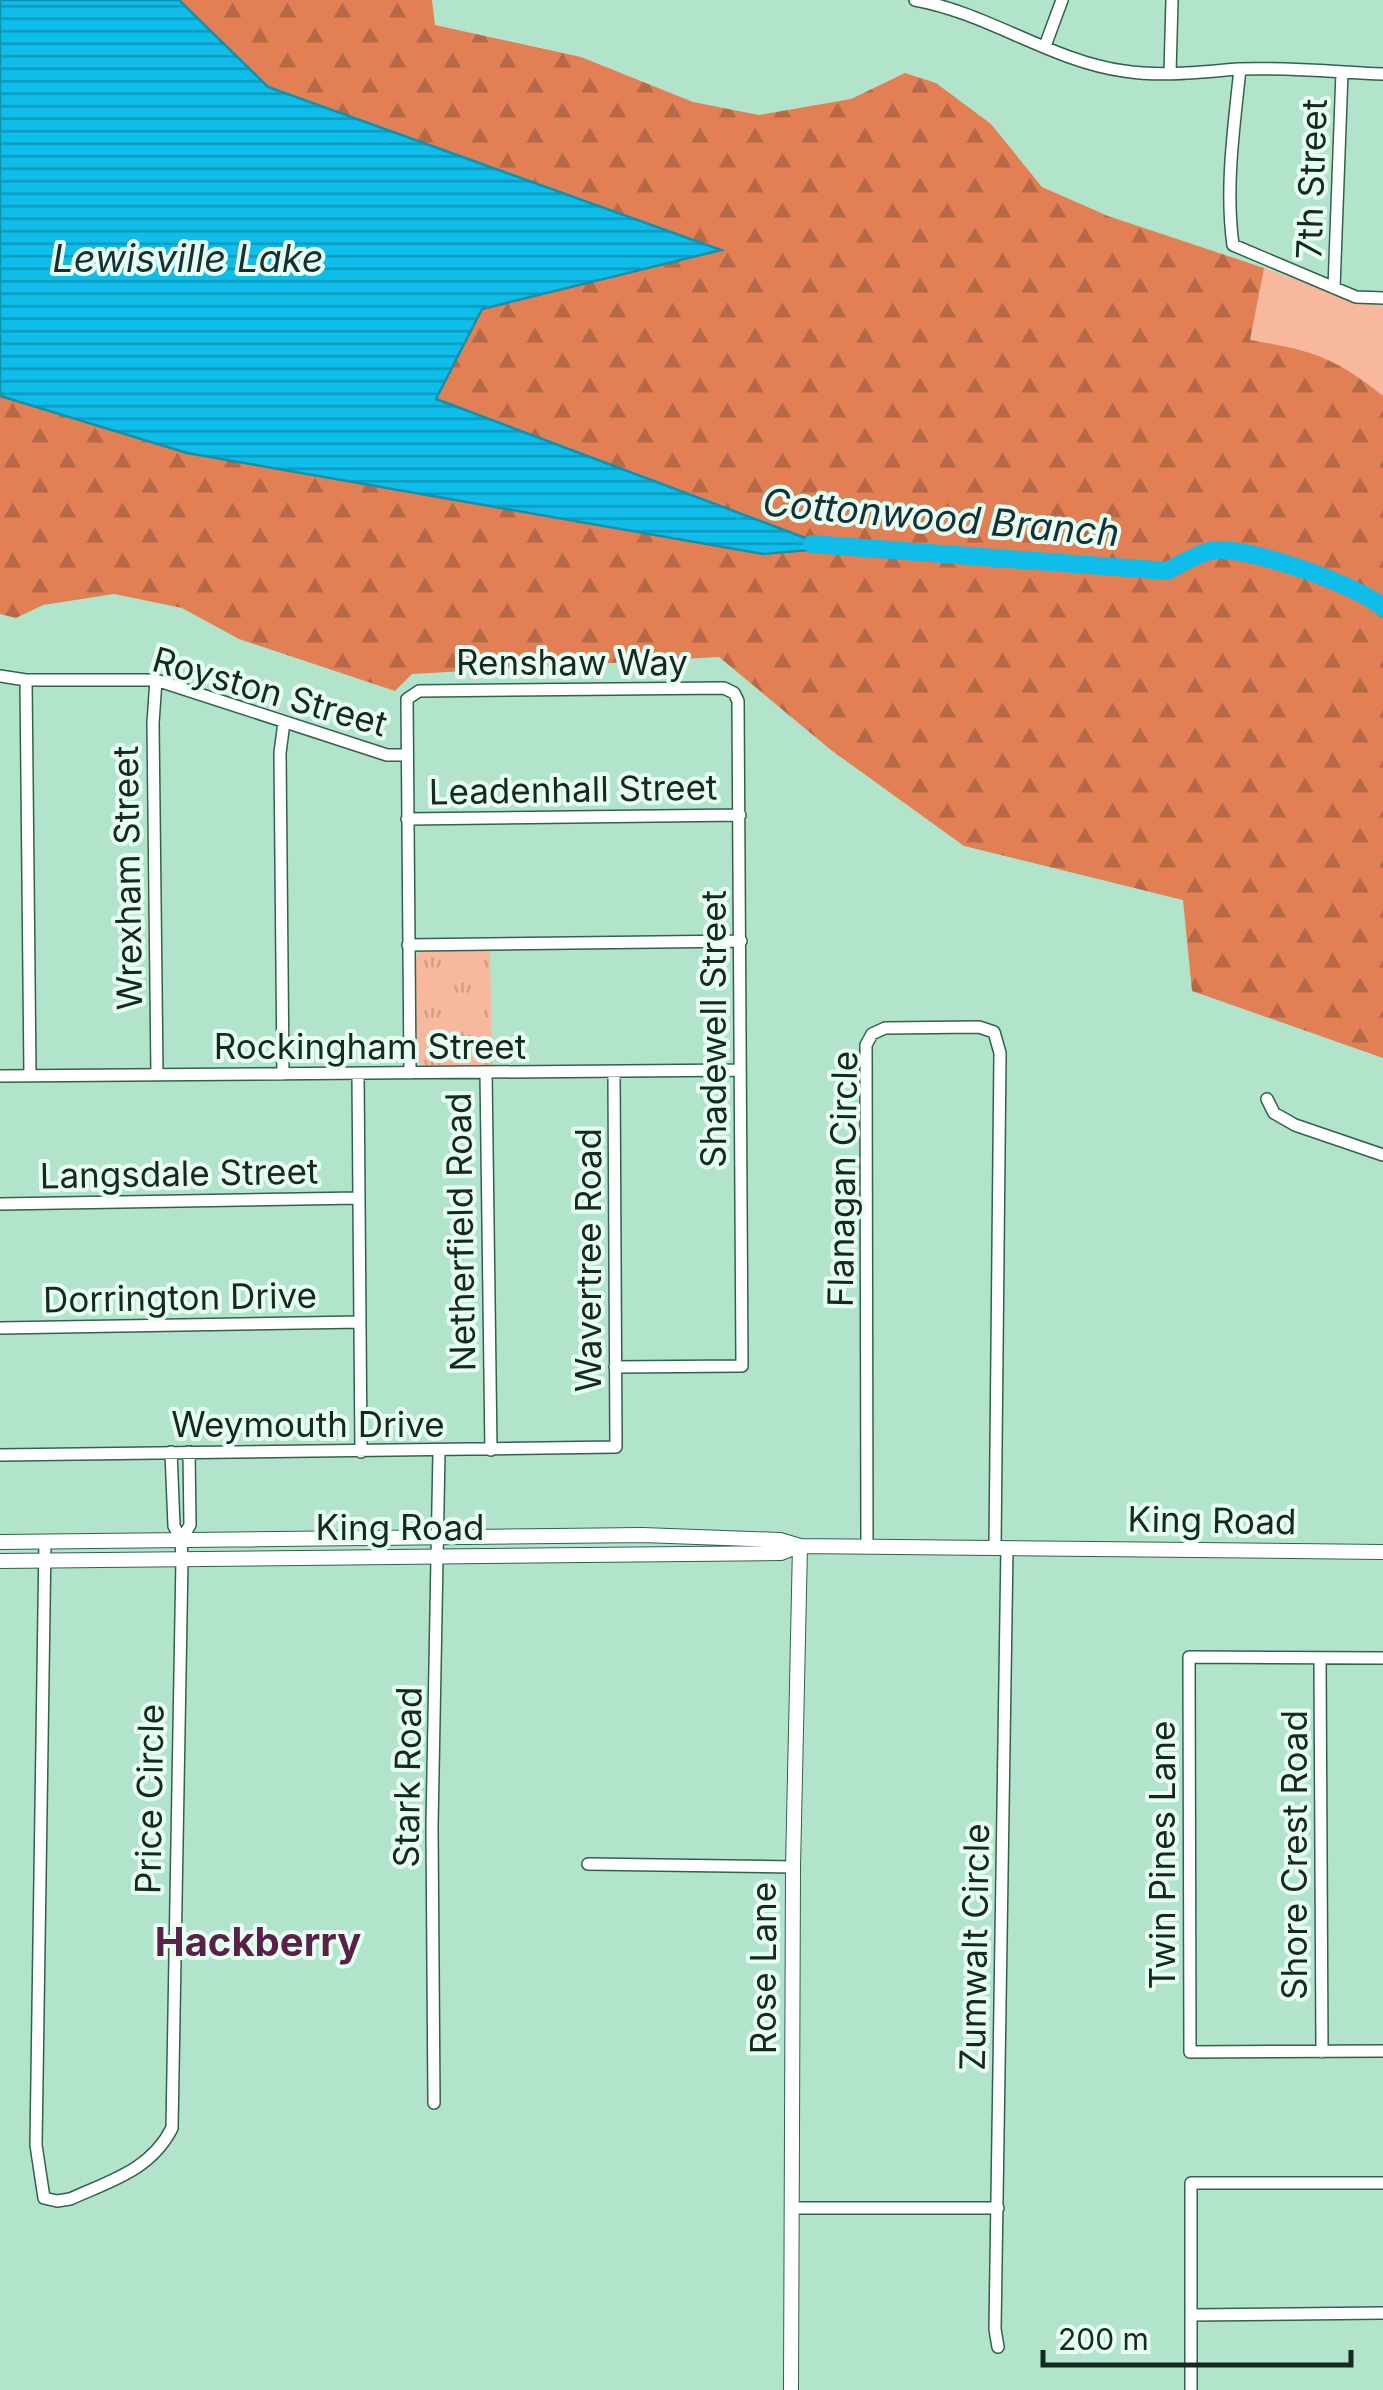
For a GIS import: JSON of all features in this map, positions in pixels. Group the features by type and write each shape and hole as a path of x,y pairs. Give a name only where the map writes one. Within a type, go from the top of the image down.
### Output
{"street":[{"path":"916,0 951,3 1072,58 1124,71 1240,69 1383,74"},
{"path":"1045,46 1062,0"},
{"path":"1170,73 1172,0"},
{"path":"1240,69 1232,164 1233,245 1356,297 1383,298"},
{"name":"7th Street","path":"1334,288 1342,72"},
{"name":"Royston Street","path":"0,676 26,680 156,680 387,755 406,755"},
{"path":"26,680 30,1076"},
{"name":"Wrexham Street","path":"156,680 153,723 157,1075"},
{"name":"Renshaw Way","path":"406,755 406,707 411,696 419,691 724,688 734,693"},
{"name":"Shadewell Street","path":"616,1368 742,1366 740,815 738,701 734,693"},
{"path":"283,1074 280,753 284,722"},
{"path":"406,755 410,1073"},
{"name":"Leadenhall Street","path":"407,818 740,815"},
{"path":"408,944 741,941"},
{"name":"Flanagan Circle","path":"866,1547 866,1045 872,1034 885,1028 979,1027 994,1032 1000,1053 1001,1548"},
{"name":"Rockingham Street","path":"0,1076 740,1070"},
{"name":"Netherfield Road","path":"486,1072 491,1450"},
{"name":"Wavertree Road","path":"614,1072 616,1447"},
{"path":"358,1074 361,1452"},
{"path":"1266,1099 1274,1113 1295,1125 1383,1156"},
{"name":"Langsdale Street","path":"0,1204 359,1198"},
{"name":"Dorrington Drive","path":"0,1328 360,1322"},
{"name":"Weymouth Drive","path":"0,1455 616,1447"},
{"path":"171,1452 174,1526 181,1540 182,1559"},
{"path":"181,1540 190,1525 189,1452"},
{"name":"Stark Road","path":"434,2103 432,1826 438,1452"},
{"path":"565,1536 565,1556"},
{"name":"King Road","path":"0,1542 565,1536 780,1540 800,1546 1383,1552"},
{"path":"259,1558 260,1539"},
{"name":"Price Circle","path":"45,1541 36,2145 44,2198 57,2201 70,2199 146,2162 160,2150 172,2128 182,1559"},
{"name":"King Road","path":"0,1561 780,1553 800,1546"},
{"name":"Rose Lane","path":"791,2390 793,1867 800,1546"},
{"name":"Zumwalt Circle","path":"998,2347 995,2329 1001,1548"},
{"name":"Twin Pines Lane","path":"1320,1658 1189,1657 1190,2052 1322,2052"},
{"path":"1320,1658 1383,1658"},
{"name":"Shore Crest Road","path":"1320,1658 1322,2052"},
{"path":"588,1864 793,1867"},
{"path":"1322,2052 1383,2052"},
{"path":"1191,2390 1191,2184 1383,2183"},
{"path":"793,2208 998,2208"},
{"path":"1191,2314 1383,2314"}],"green space":[{"path":"179,0 432,0 435,25 581,57 693,102 759,115 851,99 905,73 936,83 991,124 1042,187 1108,216 1264,268 1250,340 1321,357 1383,396 1383,1058 1192,991 1183,900 964,846 831,750 719,657 412,674 395,691 239,639 182,608 114,594 43,605 16,618 0,614 0,396 187,453 763,554 829,547 436,399 481,309 719,249 268,87"},
{"path":"1264,268 1327,291 1383,305 1383,396 1350,372 1320,357 1249,340"},
{"path":"422,950 490,950 492,1065 417,1062 415,958"}],"water":[{"name":"Lewisville Lake","path":"0,0 179,0 268,87 721,250 482,309 436,399 832,548 763,554 187,453 0,396"}],"waterway":[{"name":"Cottonwood Branch","path":"812,544 1167,571 1204,553 1225,550 1300,568 1351,589 1383,608"}],"district":[{"name":"Hackberry","path":"258,1941"}]}
